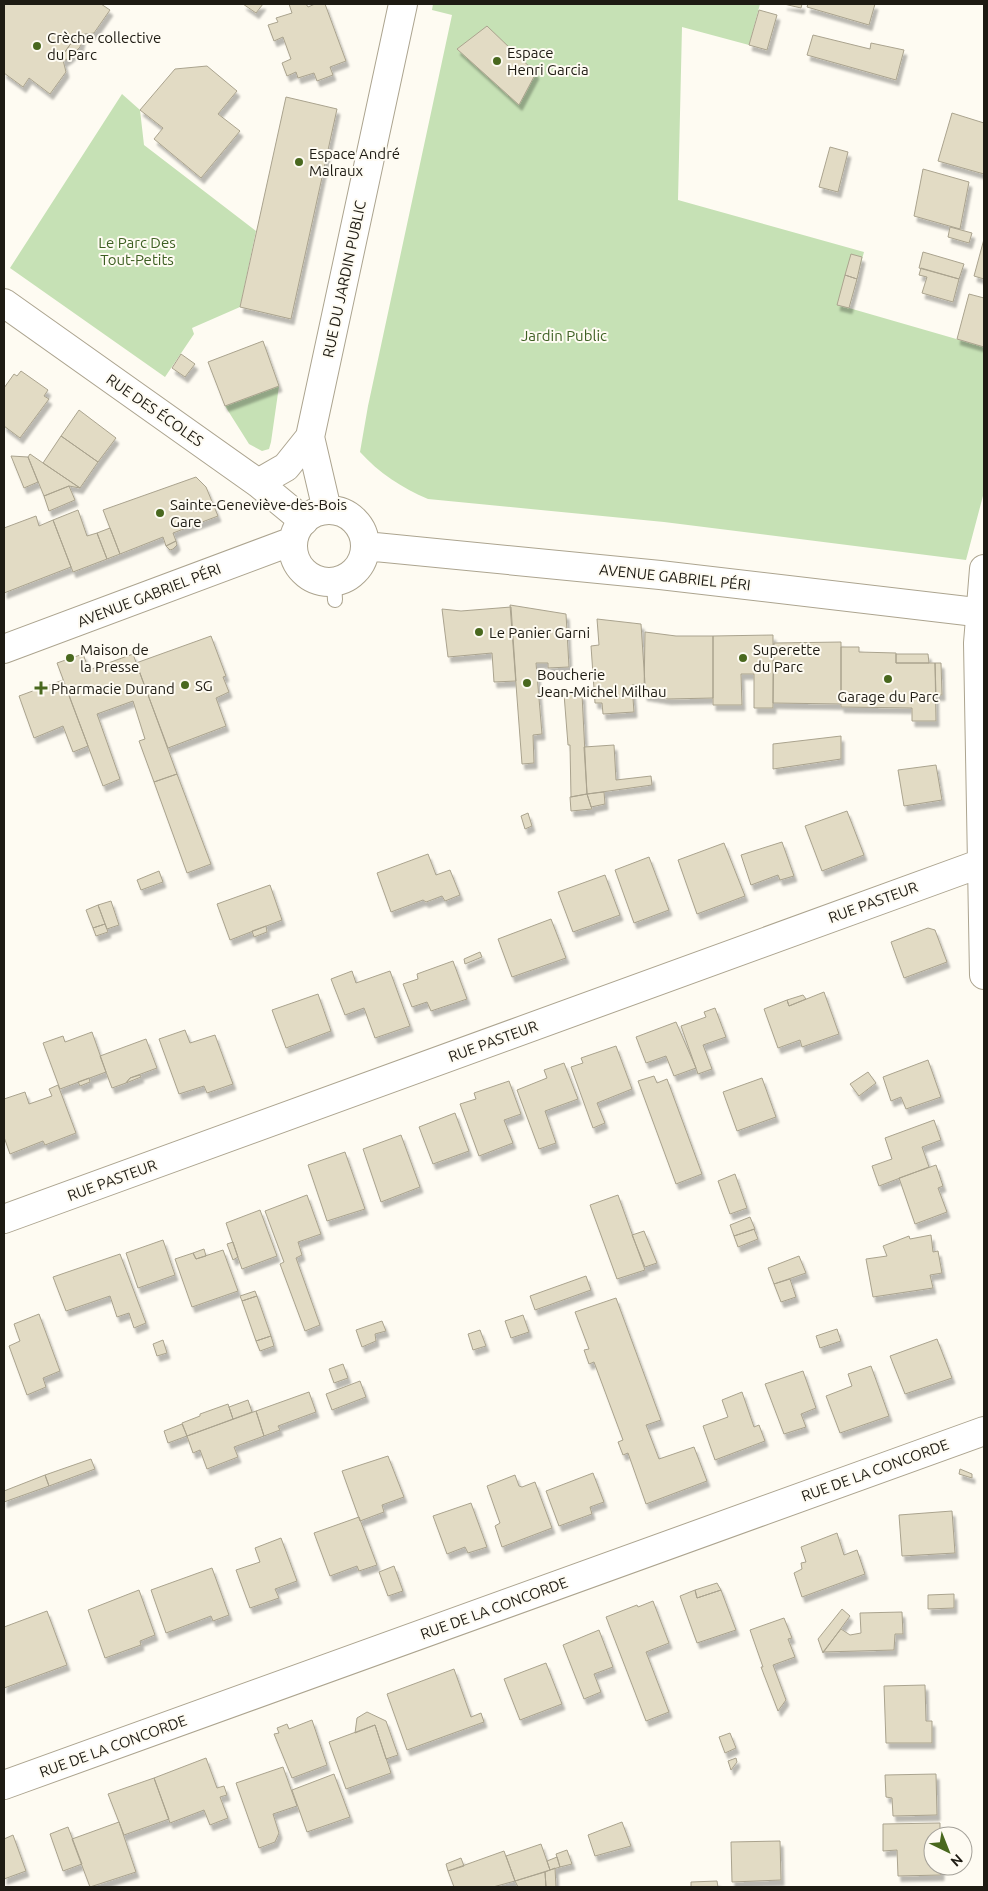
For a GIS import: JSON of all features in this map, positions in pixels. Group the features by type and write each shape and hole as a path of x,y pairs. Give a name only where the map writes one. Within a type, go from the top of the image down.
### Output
{"street":[{"name":"RUE DU JARDIN PUBLIC","path":"308,524 310,437 403,4"},
{"name":"RUE DES ÉCOLES","path":"4,303 258,483 308,524"},
{"name":"RUE DU JARDIN PUBLIC","path":"258,483 286,467 310,437"},
{"path":"339,511 349,516 358,524 363,534 365,546 360,566 353,574 344,579 334,591 323,582 303,572 293,552 308,524 339,511"},
{"name":"AVENUE GABRIEL PÉRI","path":"4,649 308,524"},
{"name":"AVENUE GABRIEL PÉRI","path":"365,546 660,575 983,613"},
{"path":"984,569 983,613 978,643 984,976"},
{"name":"RUE PASTEUR","path":"4,1219 982,863"},
{"name":"RUE DE LA CONCORDE","path":"4,1785 984,1431"}],"green space":[{"name":"Jardin Public","path":"433,4 760,4 749,45 682,27 678,200 864,252 849,308 984,347 984,492 966,560 664,522 428,499 391,479 360,452 368,406 452,15 432,10"},
{"name":"Le Parc Des Tout-Petits","path":"122,94 140,110 144,145 256,231 240,307 192,328 194,334 165,377 10,268"},
{"path":"279,386 271,442 269,449 262,451 249,444 225,406"}],"building":[{"name":"Crèche collective du Parc","path":"4,4 101,4 110,10 94,33 77,35 62,56 66,72 50,94 29,78 23,87 4,73"},
{"path":"243,4 263,4 256,13"},
{"path":"289,4 306,4 308,7 315,4 325,4 346,61 330,67 333,75 317,81 314,73 298,78 296,72 287,76 282,63 291,59 283,37 274,41 268,25 278,22 276,18 292,13"},
{"path":"784,4 802,4 801,8"},
{"path":"808,4 875,4 869,25 807,7"},
{"path":"759,10 777,15 767,50 749,45"},
{"name":"Espace Henri Garcia","path":"487,26 536,73 519,105 457,49"},
{"path":"77,35 83,35 80,47 64,61 62,56"},
{"path":"813,35 870,49 871,43 904,50 896,80 807,55"},
{"path":"207,66 237,91 218,114 240,131 201,178 154,139 163,128 140,110 175,69"},
{"name":"Espace André Malraux","path":"286,97 337,109 291,319 240,307"},
{"path":"952,113 984,123 984,174 938,161"},
{"path":"830,147 848,152 838,192 819,187"},
{"path":"923,169 969,182 960,229 914,216"},
{"path":"950,227 972,233 969,243 948,237"},
{"path":"984,239 984,279 974,276"},
{"path":"923,252 964,264 959,279 919,268"},
{"path":"851,254 862,257 857,279 845,275"},
{"path":"921,268 959,279 953,302 922,293 927,277 919,275"},
{"path":"845,275 857,279 849,308 837,305"},
{"path":"969,294 984,298 984,347 957,339"},
{"path":"263,341 279,386 225,406 208,362"},
{"path":"181,354 195,364 185,377 172,368"},
{"path":"21,371 48,390 44,396 49,399 20,438 4,426 4,388 14,374 17,376"},
{"path":"79,410 116,438 98,462 61,436"},
{"path":"61,436 98,462 80,488 43,463"},
{"path":"30,454 80,488 69,486 44,496 28,457"},
{"path":"11,456 28,457 38,482 24,488"},
{"name":"Sainte-Geneviève-des-Bois Gare","path":"196,477 206,487 218,516 173,533 176,541 166,546 163,537 120,554 103,510"},
{"path":"69,486 75,500 49,511 44,496"},
{"path":"78,510 87,536 97,533 107,559 73,572 53,520"},
{"path":"36,516 39,526 53,520 71,567 4,593 4,528"},
{"path":"110,528 120,554 107,559 97,533"},
{"path":"176,541 177,545 173,549 170,550 166,546"},
{"name":"Boucherie Jean-Michel Milhau","path":"510,605 566,614 569,667 548,668 548,663 536,663 542,734 533,735 534,763 522,764"},
{"name":"Le Panier Garni","path":"511,607 516,681 494,682 492,653 448,657 442,609 461,611"},
{"path":"597,619 641,624 645,684 632,685 634,712 603,714 602,703 595,703 591,646 599,645"},
{"path":"645,632 676,636 713,636 713,698 668,699 644,695"},
{"name":"Superette du Parc","path":"773,635 773,708 754,708 754,674 741,674 742,705 713,705 713,636"},
{"name":"SG","path":"211,636 226,676 223,677 229,692 216,698 226,726 168,748 136,663"},
{"path":"841,642 841,704 773,703 774,643"},
{"name":"Garage du Parc","path":"841,647 859,647 859,652 896,653 896,663 935,663 936,721 912,721 912,708 841,707"},
{"path":"83,654 89,670 133,654 177,774 154,782 139,741 145,739 133,701 97,714 120,779 103,786 57,663"},
{"path":"896,654 928,654 929,663 896,663"},
{"path":"935,663 941,663 942,695 936,695"},
{"path":"63,680 88,746 73,752 63,726 34,738 19,696"},
{"path":"564,694 582,694 587,794 571,797 570,745 568,745"},
{"path":"841,736 841,759 773,769 773,744"},
{"path":"614,745 616,780 651,776 652,785 587,794 584,747"},
{"path":"936,765 942,800 904,806 898,770"},
{"path":"177,774 211,864 187,873 154,782"},
{"path":"604,792 605,804 591,807 587,794"},
{"path":"587,794 592,809 571,811 570,797"},
{"path":"847,811 864,855 822,871 805,826"},
{"path":"528,813 532,826 525,829 521,816"},
{"path":"782,842 794,876 780,880 778,875 751,885 741,855"},
{"path":"724,843 745,896 697,914 678,860"},
{"path":"428,854 436,875 450,870 460,895 445,901 442,896 426,902 423,900 391,912 377,873"},
{"path":"649,857 669,910 634,923 615,870"},
{"path":"159,871 163,882 141,890 137,880"},
{"path":"605,875 620,915 573,932 558,892"},
{"path":"270,885 282,920 230,940 217,904"},
{"path":"111,901 119,925 107,929 98,905"},
{"path":"98,905 105,924 93,928 86,910"},
{"path":"551,919 566,958 512,977 498,939"},
{"path":"105,924 108,932 96,936 93,928"},
{"path":"266,926 267,932 254,937 252,931"},
{"path":"928,928 935,930 947,962 904,978 891,942"},
{"path":"480,952 482,957 465,964 464,959"},
{"path":"453,961 467,999 431,1011 427,1002 412,1007 403,984 418,979 417,974"},
{"path":"352,971 356,983 390,971 410,1026 375,1038 364,1008 345,1015 331,979"},
{"path":"824,992 839,1034 802,1047 800,1040 778,1048 764,1009 787,1000 789,1006"},
{"path":"318,994 331,1031 286,1048 272,1010"},
{"path":"803,995 806,999 789,1006 787,1000"},
{"path":"715,1008 726,1037 703,1045 712,1069 698,1074 681,1026 706,1017 704,1012"},
{"path":"676,1022 696,1068 674,1076 666,1056 646,1063 636,1037"},
{"path":"185,1030 190,1043 215,1035 233,1084 207,1093 204,1086 179,1094 159,1039"},
{"path":"92,1032 106,1072 60,1089 43,1043 63,1036 65,1042"},
{"path":"146,1039 157,1068 130,1078 126,1083 112,1088 100,1056"},
{"path":"616,1046 632,1089 597,1103 605,1123 593,1128 571,1067 583,1063 581,1058"},
{"path":"928,1060 941,1097 906,1109 901,1097 891,1101 883,1077"},
{"path":"564,1063 578,1099 545,1111 556,1143 539,1149 517,1090 547,1078 544,1070"},
{"path":"868,1072 876,1083 859,1096 850,1084"},
{"path":"140,1075 141,1077 126,1083 130,1078"},
{"path":"654,1076 657,1083 667,1079 702,1174 676,1184 638,1081"},
{"path":"89,1078 90,1082 80,1086 78,1082"},
{"path":"762,1078 776,1117 737,1131 723,1092"},
{"path":"509,1081 521,1114 504,1120 513,1143 479,1156 460,1104 476,1099 474,1093"},
{"path":"58,1085 76,1133 45,1145 43,1141 10,1154 4,1137 4,1099 25,1092 29,1104 52,1096 49,1089"},
{"path":"455,1113 469,1151 433,1164 419,1127"},
{"path":"934,1120 941,1140 922,1147 929,1167 879,1186 872,1166 892,1159 885,1138"},
{"path":"401,1135 420,1187 381,1202 363,1149"},
{"path":"345,1152 365,1209 327,1221 308,1165"},
{"path":"936,1165 943,1186 938,1188 947,1212 915,1224 899,1178"},
{"path":"735,1174 747,1208 730,1214 718,1181"},
{"path":"307,1195 321,1234 298,1242 302,1255 296,1258 320,1325 305,1331 280,1264 284,1262 265,1211"},
{"path":"618,1195 645,1270 617,1279 590,1205"},
{"path":"260,1210 277,1256 242,1269 226,1223"},
{"path":"750,1217 755,1229 734,1236 730,1225"},
{"path":"754,1229 758,1239 738,1247 734,1236"},
{"path":"644,1231 657,1263 645,1267 632,1235"},
{"path":"931,1235 933,1252 938,1251 942,1273 930,1275 933,1288 873,1297 866,1259 887,1256 883,1246 909,1236 910,1239"},
{"path":"163,1240 175,1275 138,1288 126,1253"},
{"path":"233,1242 238,1257 233,1260 227,1244"},
{"path":"204,1249 206,1256 196,1259 193,1253"},
{"path":"223,1250 238,1291 192,1307 175,1259 193,1253 196,1259"},
{"path":"120,1254 146,1323 134,1328 129,1313 117,1317 110,1296 66,1311 53,1277"},
{"path":"799,1256 806,1273 774,1284 768,1268"},
{"path":"586,1276 591,1290 535,1310 530,1296"},
{"path":"790,1279 796,1297 781,1302 774,1284"},
{"path":"255,1291 257,1296 242,1301 240,1296"},
{"path":"257,1296 271,1336 256,1341 242,1301"},
{"path":"616,1298 661,1420 646,1425 659,1459 694,1447 707,1481 646,1504 628,1453 623,1455 618,1442 623,1440 594,1362 589,1364 584,1350 589,1349 575,1312"},
{"path":"39,1314 60,1371 43,1378 46,1387 27,1395 9,1346 20,1341 14,1324"},
{"path":"523,1315 529,1332 511,1338 505,1321"},
{"path":"382,1321 386,1331 375,1334 376,1341 362,1347 356,1330"},
{"path":"837,1329 841,1341 820,1348 816,1336"},
{"path":"480,1330 486,1346 473,1350 468,1334"},
{"path":"271,1336 274,1346 260,1351 256,1341"},
{"path":"937,1339 952,1378 905,1394 890,1356"},
{"path":"163,1340 167,1353 157,1356 153,1344"},
{"path":"343,1364 348,1378 334,1383 329,1369"},
{"path":"871,1366 889,1416 840,1433 826,1396 852,1386 848,1374"},
{"path":"803,1371 816,1408 801,1414 806,1427 784,1434 765,1384"},
{"path":"360,1381 366,1397 332,1410 326,1394"},
{"path":"309,1392 316,1412 278,1426 280,1430 264,1436 256,1411"},
{"path":"742,1392 754,1427 759,1425 765,1441 715,1460 703,1426 728,1417 722,1400"},
{"path":"248,1400 252,1412 233,1419 229,1407"},
{"path":"228,1404 233,1419 187,1436 182,1423"},
{"path":"256,1411 264,1436 234,1447 238,1457 207,1469 200,1450 193,1453 187,1436"},
{"path":"182,1424 187,1436 168,1443 164,1431"},
{"path":"388,1456 404,1497 382,1505 384,1512 360,1521 342,1471"},
{"path":"91,1459 95,1469 49,1486 45,1475"},
{"path":"960,1469 972,1474 972,1478 959,1474"},
{"path":"593,1473 604,1502 590,1507 592,1514 559,1526 546,1491"},
{"path":"45,1475 49,1486 4,1502 4,1491"},
{"path":"515,1475 519,1486 522,1487 535,1482 552,1528 502,1547 495,1526 500,1523 487,1486"},
{"path":"471,1503 487,1547 468,1553 465,1547 447,1554 433,1516"},
{"path":"952,1511 955,1553 902,1556 899,1515"},
{"path":"359,1517 377,1565 359,1571 357,1566 330,1576 314,1533"},
{"path":"837,1533 844,1555 857,1550 865,1574 802,1597 794,1573 802,1569 801,1563 806,1562 801,1547"},
{"path":"281,1538 297,1581 275,1589 279,1598 250,1608 236,1570 260,1562 255,1548"},
{"path":"394,1566 403,1591 388,1596 379,1572"},
{"path":"212,1568 229,1615 213,1621 211,1616 166,1633 151,1590"},
{"path":"717,1583 721,1590 697,1598 695,1590"},
{"path":"139,1590 155,1635 140,1641 141,1645 105,1658 88,1610"},
{"path":"695,1590 697,1598 721,1590 736,1630 697,1643 680,1596"},
{"path":"954,1594 954,1608 928,1609 928,1595"},
{"path":"653,1601 669,1643 646,1652 669,1712 646,1721 606,1617"},
{"path":"842,1609 850,1616 823,1653 818,1639"},
{"path":"47,1611 67,1665 4,1688 4,1627"},
{"path":"902,1612 903,1634 895,1634 894,1650 823,1652 841,1629 850,1635 861,1633 860,1613"},
{"path":"784,1618 792,1638 788,1639 795,1657 773,1665 786,1700 778,1711 761,1667 763,1667 750,1630"},
{"path":"599,1630 613,1667 594,1674 601,1692 584,1699 563,1645"},
{"path":"546,1663 562,1704 520,1720 504,1679"},
{"path":"454,1669 471,1717 481,1713 484,1722 407,1750 387,1694"},
{"path":"925,1685 926,1721 932,1721 932,1743 886,1743 884,1686"},
{"path":"367,1712 386,1721 398,1755 386,1759 375,1725 355,1733 357,1718"},
{"path":"312,1720 327,1765 292,1778 274,1734 279,1733 277,1728 287,1724 289,1729"},
{"path":"375,1725 391,1773 346,1789 329,1742"},
{"path":"730,1733 736,1748 725,1753 719,1737"},
{"path":"206,1758 217,1788 224,1786 227,1795 220,1797 228,1818 210,1825 204,1810 170,1823 154,1778"},
{"path":"736,1758 737,1762 731,1770 728,1761"},
{"path":"283,1767 297,1806 273,1814 279,1833 275,1842 259,1848 236,1783"},
{"path":"334,1774 350,1817 307,1832 292,1790"},
{"path":"936,1774 937,1815 893,1816 892,1798 886,1797 885,1775"},
{"path":"154,1778 169,1819 124,1835 108,1794"},
{"path":"119,1822 136,1872 90,1887 72,1839"},
{"path":"622,1822 631,1846 595,1856 588,1835"},
{"path":"940,1823 940,1826 923,1826 923,1875 898,1876 897,1850 883,1851 883,1824"},
{"path":"68,1827 82,1864 63,1871 50,1834"},
{"path":"13,1835 26,1871 4,1879 4,1839"},
{"path":"780,1841 781,1880 732,1882 731,1842"},
{"path":"541,1844 550,1870 515,1881 506,1856"},
{"path":"567,1850 572,1864 560,1867 556,1854"},
{"path":"504,1851 515,1881 493,1887 454,1887 448,1871"},
{"path":"557,1857 560,1867 550,1870 547,1861"},
{"path":"461,1858 464,1866 448,1871 446,1864"},
{"path":"555,1868 556,1887 546,1887 545,1872"},
{"path":"545,1872 546,1887 518,1887 515,1881"},
{"path":"717,1881 718,1887 691,1887 691,1882"}],"place":[{"name":"Crèche collective du Parc","path":"37,46"},
{"name":"Espace Henri Garcia","path":"497,61"},
{"name":"Espace André Malraux","path":"299,162"},
{"name":"Sainte-Geneviève-des-Bois Gare","path":"160,513"},
{"name":"Le Panier Garni","path":"479,632"},
{"name":"Maison de la Presse","path":"70,658"},
{"name":"Superette du Parc","path":"743,658"},
{"name":"Garage du Parc","path":"888,679"},
{"name":"Boucherie Jean-Michel Milhau","path":"527,683"},
{"name":"SG","path":"185,685"},
{"name":"Pharmacie Durand","path":"41,688"}]}
